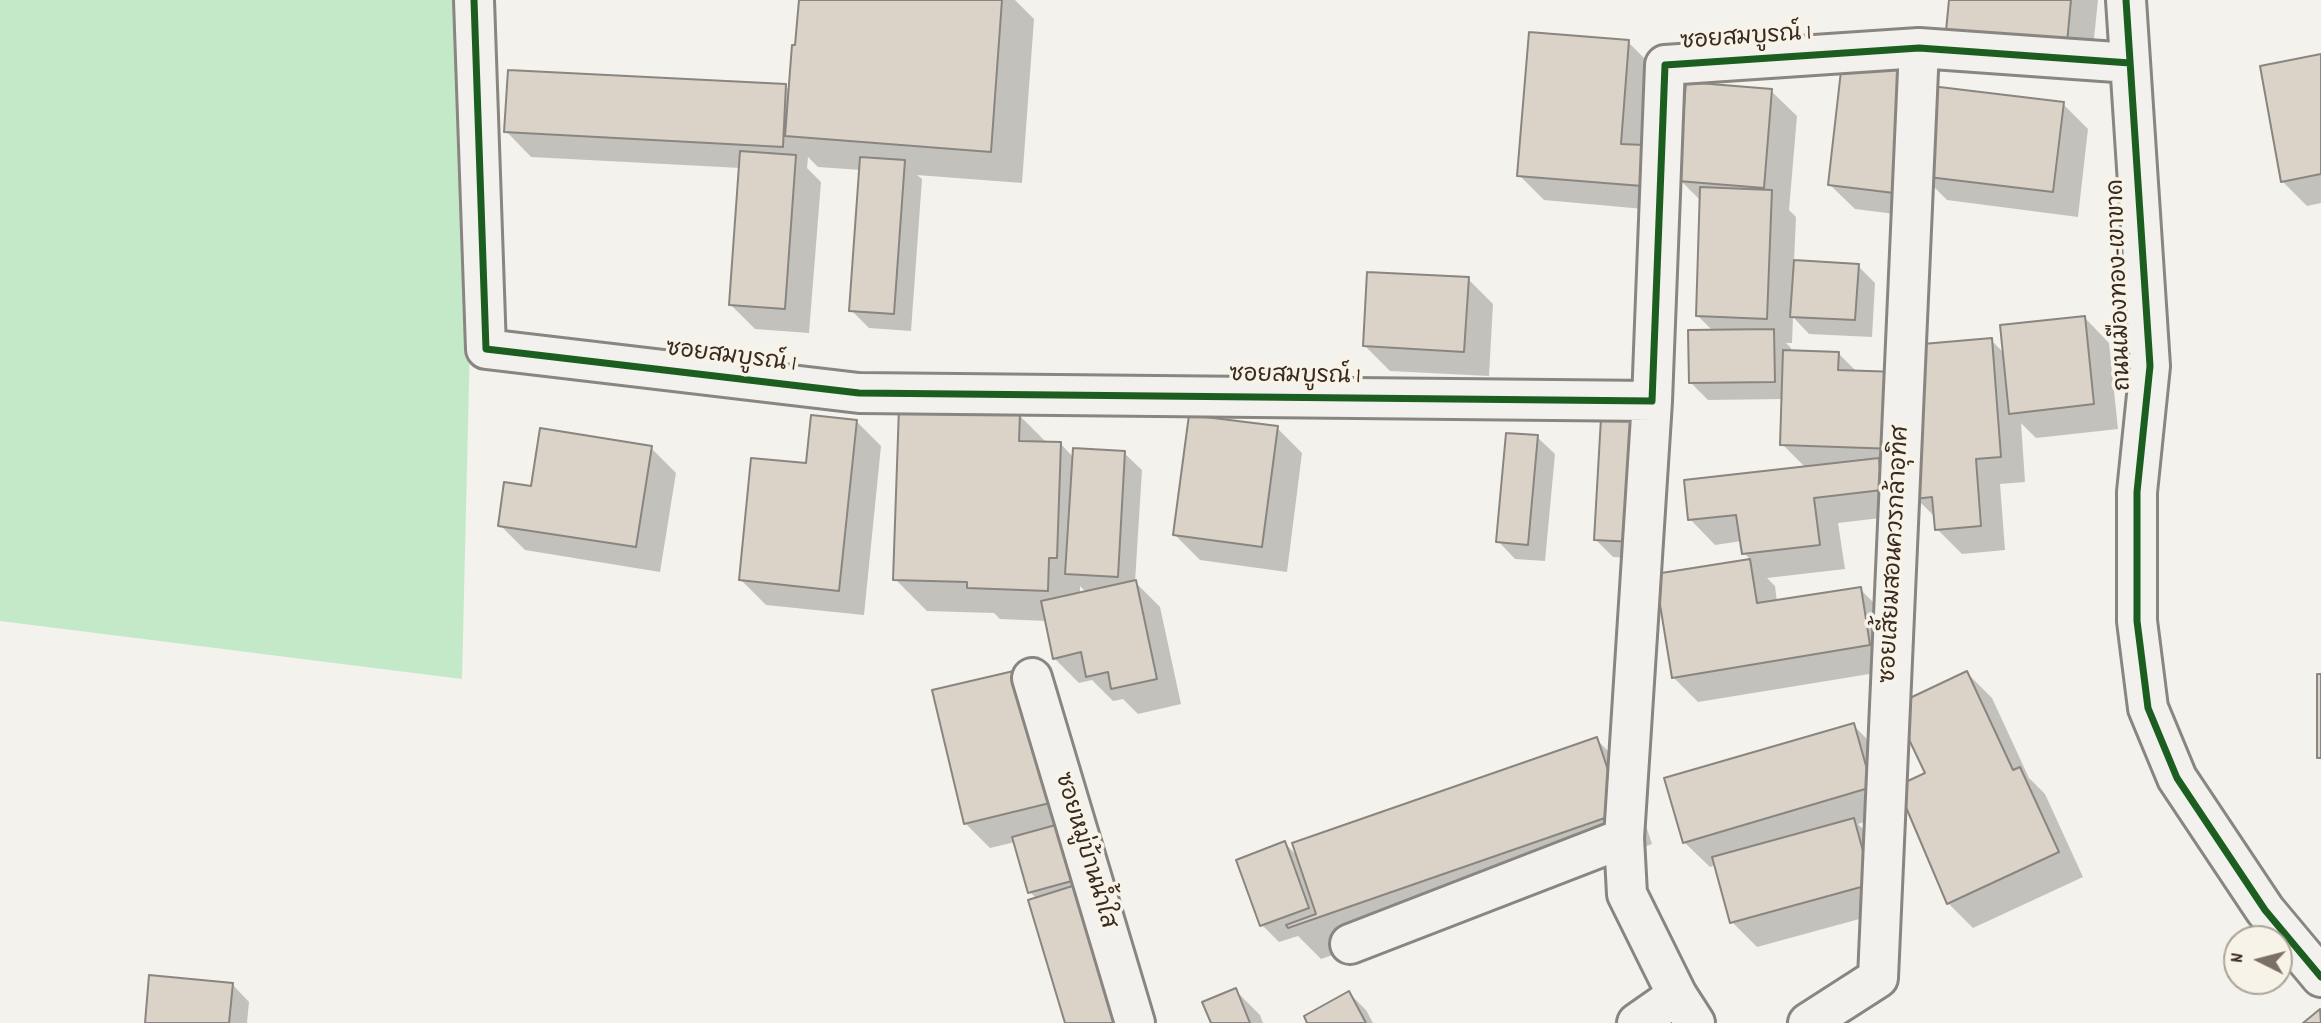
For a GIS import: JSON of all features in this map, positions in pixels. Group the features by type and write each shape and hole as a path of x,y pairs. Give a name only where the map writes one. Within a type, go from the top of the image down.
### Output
{"street":[{"name":"ซอยสมบูรณ์ 1","path":"474,0 486,349 859,393 1652,401"},
{"name":"ถนนเมืองทอง-เขาขาด","path":"2126,0 2150,366 2137,492 2137,621 2148,708 2176,778 2265,910 2321,977"},
{"name":"ซอยสมบูรณ์ 1","path":"1686,1009 1628,894 1624,838 1652,401 1665,65 1919,48 2130,63"},
{"name":"ซอยเสี้ยมสอนควรกล้าอุทิศ","path":"1808,1023 1878,978 1919,48"},
{"name":"ซอยหมู่บ้านน้ำใส","path":"1032,678 1135,1023"},
{"path":"1350,944 1624,838"},
{"path":"1637,1023 1686,1009"}],"green space":[{"path":"0,0 478,0 462,679 0,621"}],"building":[{"path":"799,0 1002,0 991,152 785,136 792,45 795,45"},
{"path":"1949,0 2071,0 2067,43 1946,31"},
{"path":"1529,32 1629,40 1621,144 1645,145 1642,186 1517,176"},
{"path":"2321,54 2321,174 2281,182 2260,66"},
{"path":"1842,62 1909,71 1894,193 1828,185"},
{"path":"508,70 786,84 783,147 504,132"},
{"path":"1686,82 1772,89 1764,188 1678,181"},
{"path":"1931,86 2064,102 2053,192 1920,176"},
{"path":"740,151 796,155 785,309 729,305"},
{"path":"860,157 905,160 894,314 849,311"},
{"path":"1700,187 1772,190 1767,319 1696,316"},
{"path":"1794,260 1859,264 1855,320 1790,317"},
{"path":"1367,272 1469,277 1464,352 1363,346"},
{"path":"2085,316 2094,404 2009,414 2000,325"},
{"path":"1774,329 1775,382 1689,383 1688,330"},
{"path":"1992,338 2001,457 1976,459 1981,526 1935,530 1932,497 1914,499 1911,345"},
{"path":"1783,350 1839,352 1838,370 1898,372 1896,449 1780,445"},
{"path":"899,407 1020,413 1019,441 1061,442 1057,558 1049,558 1048,591 967,588 967,582 893,580"},
{"path":"811,415 857,420 839,591 739,580 751,458 806,463"},
{"path":"1189,415 1278,426 1262,547 1173,535"},
{"path":"1601,418 1640,421 1634,542 1594,540"},
{"path":"540,428 652,446 636,547 498,526 504,482 531,486"},
{"path":"1506,433 1538,435 1528,545 1496,542"},
{"path":"1073,448 1125,451 1118,577 1065,574"},
{"path":"1879,458 1882,490 1814,498 1820,545 1742,554 1736,515 1688,520 1684,480"},
{"path":"1750,559 1757,603 1861,587 1870,645 1672,678 1655,574"},
{"path":"1136,580 1157,679 1111,689 1108,672 1086,677 1081,652 1053,659 1041,601"},
{"path":"1018,670 1050,803 964,824 932,690"},
{"path":"1967,671 2013,770 2020,767 2059,852 1947,904 1897,786 1925,773 1893,706"},
{"path":"2317,674 2321,674 2321,758 2317,758"},
{"path":"1854,723 1872,787 1683,843 1664,778"},
{"path":"1597,737 1622,812 1288,928 1286,925 1316,914 1292,843"},
{"path":"1854,818 1872,884 1730,923 1712,857"},
{"path":"1063,823 1079,879 1028,893 1012,837"},
{"path":"1285,841 1309,908 1260,926 1236,860"},
{"path":"1082,883 1124,1023 1065,1023 1028,900"},
{"path":"149,975 233,983 229,1023 145,1023"},
{"path":"1236,988 1250,1023 1211,1023 1202,1002"},
{"path":"1349,991 1366,1023 1307,1023 1304,1016"},
{"path":"2320,1009 2321,1023 2303,1023"}],"cycle path":[{"path":"474,0 486,349 859,393 1652,401 1665,65 1919,48 2130,63"},
{"path":"2126,0 2150,366 2137,492 2137,621 2148,708 2177,778 2265,910 2321,977"}]}
